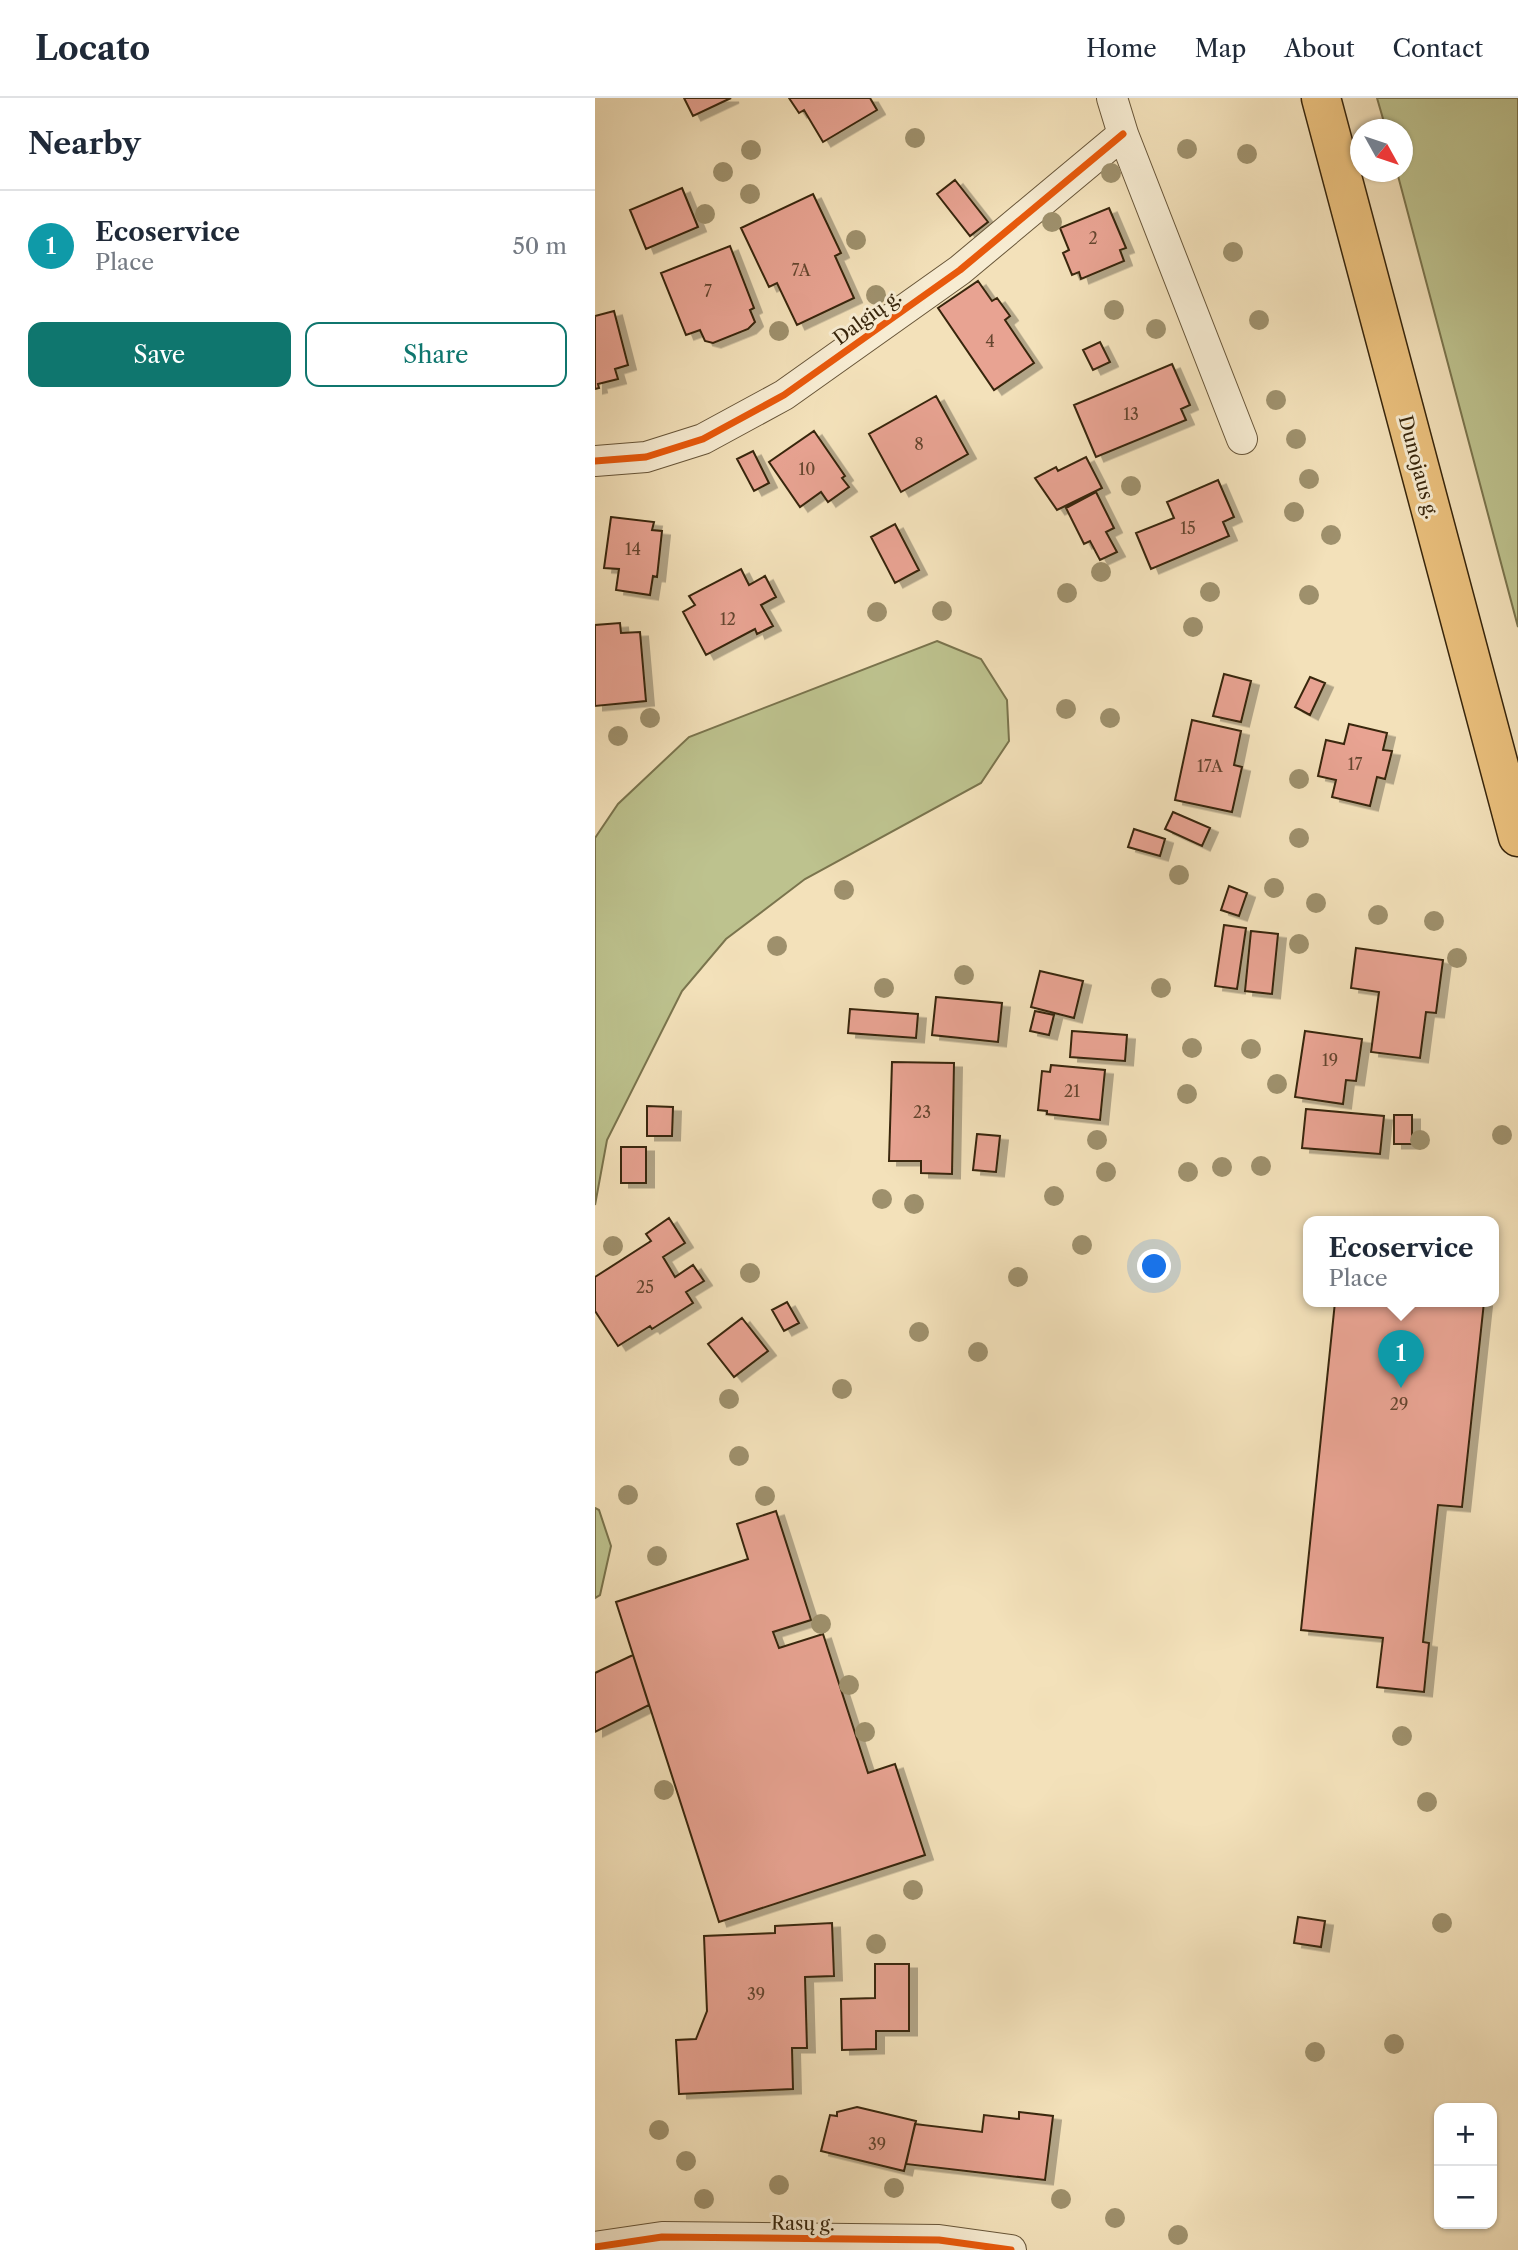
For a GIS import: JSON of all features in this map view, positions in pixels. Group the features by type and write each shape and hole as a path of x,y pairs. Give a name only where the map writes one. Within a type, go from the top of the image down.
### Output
{"main road":[{"name":"Dunojaus g.","path":"1321,98 1518,837"}],"street":[{"path":"1112,98 1123,134 1242,439"},
{"name":"Dalgių g.","path":"595,461 646,457 703,439 784,395 960,270 1123,134"},
{"name":"Rasų g.","path":"595,2247 662,2237 939,2240 1011,2250"}],"green space":[{"path":"1377,98 1518,98 1518,627 1400,182 1413,182 1413,119 1383,119"},
{"path":"937,641 981,659 1007,700 1009,741 981,783 805,879 726,939 682,991 607,1140 595,1205 595,838 618,804 689,737"},
{"path":"595,1508 599,1510 611,1546 600,1595 595,1598"}],"building":[{"path":"684,98 731,98 693,116"},
{"path":"789,98 870,98 877,110 823,142 804,110 799,113"},
{"path":"955,180 988,222 970,236 937,194"},
{"path":"682,188 698,227 646,249 630,210"},
{"path":"813,194 841,253 835,256 854,298 797,325 777,283 769,287 741,228"},
{"path":"1109,208 1126,248 1120,250 1124,261 1081,279 1079,272 1072,275 1063,253 1069,250 1060,228"},
{"path":"730,246 754,308 750,310 755,322 748,329 713,343 705,341 700,330 686,335 661,273"},
{"path":"978,281 992,301 997,298 1010,316 1005,320 1034,363 994,390 938,308"},
{"path":"614,311 628,365 615,369 618,379 598,384 599,388 595,389 595,316"},
{"path":"1100,342 1110,362 1093,370 1083,350"},
{"path":"1172,364 1190,405 1181,409 1186,420 1096,457 1074,405"},
{"path":"936,396 968,454 901,492 869,434"},
{"path":"814,431 845,476 842,478 849,487 828,502 821,492 800,507 769,462"},
{"path":"753,451 769,483 754,491 737,459"},
{"path":"1086,457 1102,488 1057,510 1035,478 1056,467 1058,471"},
{"path":"1218,480 1234,517 1223,522 1229,536 1151,569 1136,533 1174,518 1167,502"},
{"path":"1096,492 1114,528 1106,532 1117,552 1100,560 1090,541 1084,544 1066,508"},
{"path":"611,517 654,522 652,530 662,531 657,577 653,576 650,595 616,590 619,569 604,568"},
{"path":"895,524 919,570 895,583 871,537"},
{"path":"741,569 749,585 765,576 776,597 761,605 773,626 757,634 755,629 706,655 683,612 695,605 689,596"},
{"path":"620,623 621,633 640,632 646,701 595,706 595,625"},
{"path":"1224,674 1251,681 1241,722 1213,716"},
{"path":"1310,677 1325,683 1310,715 1295,707"},
{"path":"1192,720 1241,731 1234,765 1242,767 1232,812 1175,800"},
{"path":"1349,724 1387,733 1383,750 1392,751 1385,779 1377,777 1370,806 1332,797 1336,780 1318,776 1326,740 1344,744"},
{"path":"1173,812 1210,828 1202,846 1165,829"},
{"path":"1134,829 1165,839 1160,856 1128,847"},
{"path":"1229,886 1247,893 1239,916 1221,910"},
{"path":"1224,925 1246,928 1237,989 1215,986"},
{"path":"1251,931 1278,934 1272,994 1245,991"},
{"path":"1356,948 1443,960 1436,1013 1426,1012 1420,1058 1371,1052 1379,992 1351,988"},
{"path":"1040,971 1083,981 1074,1018 1031,1007"},
{"path":"936,997 1002,1003 998,1042 932,1035"},
{"path":"850,1009 918,1014 916,1038 848,1033"},
{"path":"1035,1011 1054,1015 1049,1035 1030,1031"},
{"path":"1072,1031 1127,1035 1125,1061 1070,1057"},
{"path":"1305,1031 1362,1039 1356,1081 1346,1080 1343,1104 1295,1097"},
{"path":"892,1062 954,1063 952,1174 921,1173 921,1161 889,1161"},
{"path":"1051,1065 1105,1070 1100,1120 1047,1114 1047,1111 1038,1110 1042,1071 1050,1072"},
{"path":"647,1106 673,1107 672,1136 647,1136"},
{"path":"1306,1109 1384,1116 1380,1154 1302,1148"},
{"path":"1394,1115 1412,1115 1412,1144 1394,1144"},
{"path":"977,1134 1000,1136 996,1172 973,1170"},
{"path":"621,1147 646,1147 646,1183 621,1183"},
{"path":"669,1218 685,1243 663,1257 675,1277 693,1265 704,1281 686,1292 693,1303 652,1329 650,1326 618,1346 595,1311 595,1277 651,1241 646,1234"},
{"path":"787,1302 799,1323 784,1331 772,1310"},
{"path":"1334,1307 1483,1307 1462,1507 1438,1505 1423,1642 1429,1643 1424,1692 1377,1687 1383,1638 1301,1630"},
{"path":"742,1318 768,1351 734,1377 708,1344"},
{"path":"776,1511 811,1620 773,1632 779,1648 823,1634 868,1773 895,1764 925,1855 719,1922 616,1602 748,1559 737,1524"},
{"path":"633,1655 649,1705 595,1732 595,1673"},
{"path":"1298,1917 1325,1921 1321,1947 1294,1943"},
{"path":"832,1923 834,1976 805,1977 807,2048 792,2048 793,2089 679,2094 676,2040 696,2039 707,2011 704,1936 775,1933 775,1926"},
{"path":"875,1964 909,1964 909,2031 876,2031 876,2049 842,2050 841,1999 875,1998"},
{"path":"857,2107 916,2121 904,2171 821,2151 830,2115 837,2116 837,2112"},
{"path":"1019,2112 1053,2116 1045,2180 906,2164 915,2124 982,2132 984,2115 1019,2119"}],"cycle path":[{"path":"595,461 646,457 703,439 784,395 960,270 1123,134"},
{"path":"595,2247 662,2237 939,2240 1011,2250"}],"place":[{"name":"Ecoservice","path":"1401,1388"}]}
